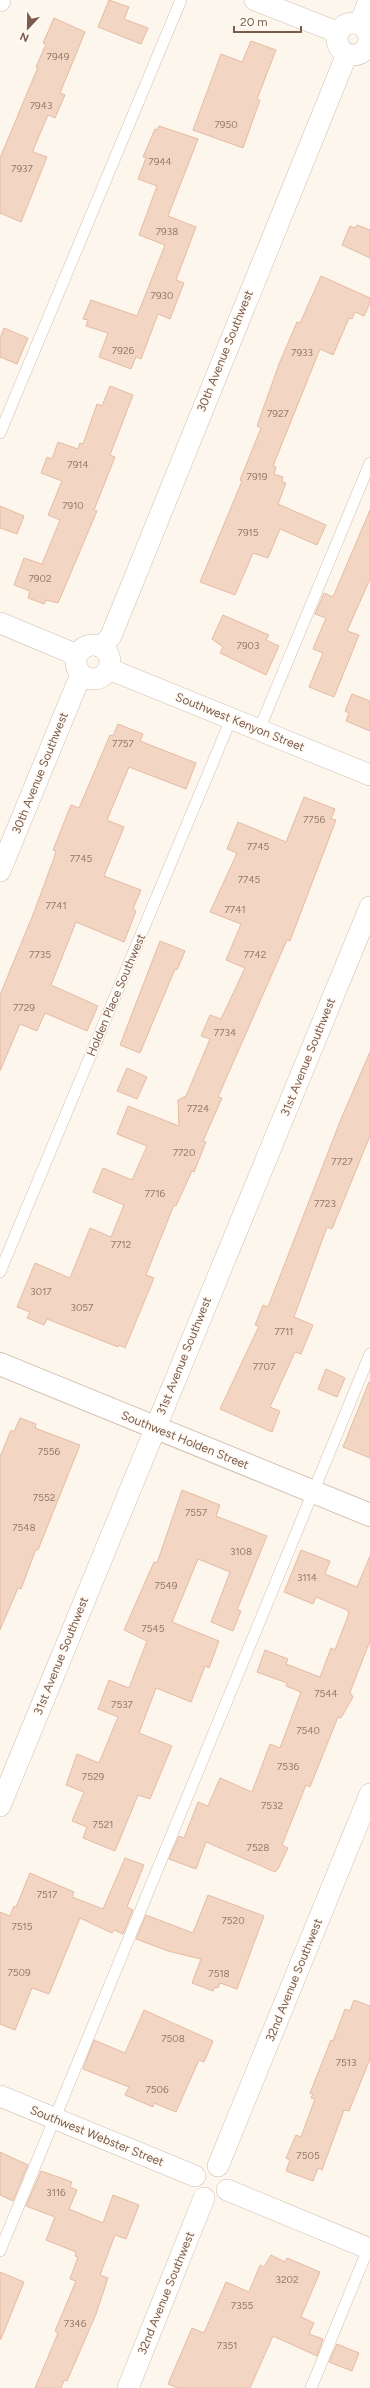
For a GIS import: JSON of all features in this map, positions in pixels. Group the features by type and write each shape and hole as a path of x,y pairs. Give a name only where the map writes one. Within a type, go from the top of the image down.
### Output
{"street":[{"path":"255,0 337,32"},
{"path":"360,24 369,0"},
{"path":"347,23 360,24 369,36 369,47 359,54 347,54 337,45 337,32 347,23"},
{"name":"30th Avenue Southwest","path":"102,647 111,636 347,54"},
{"path":"0,623 77,655"},
{"path":"88,645 102,647 111,660 109,669 99,678 88,679 83,676 76,667 77,655 88,645"},
{"name":"Southwest Kenyon Street","path":"109,669 370,775"},
{"name":"30th Avenue Southwest","path":"0,871 77,684 83,676"},
{"name":"31st Avenue Southwest","path":"0,1806 370,907"},
{"name":"Southwest Holden Street","path":"0,1364 370,1514"},
{"name":"32nd Avenue Southwest","path":"218,2166 370,1794"},
{"name":"Southwest Webster Street","path":"0,2096 195,2176"},
{"path":"204,2166 218,2166 227,2175 227,2190 218,2198 204,2198 196,2192 194,2186 195,2176 204,2166"},
{"path":"227,2190 369,2247"},
{"name":"32nd Avenue Southwest","path":"128,2388 204,2198"}],"lane":[{"path":"0,433 181,0"},
{"path":"259,730 370,463"},
{"name":"Holden Place Southwest","path":"0,1272 231,719"},
{"path":"0,2251 53,2118 370,1354"},
{"path":"311,2388 369,2247"}],"building":[{"path":"109,0 129,7 124,19 148,28 141,44 98,27"},
{"path":"54,18 85,32 60,93 65,95 55,118 48,115 34,148 33,152 47,157 21,222 0,213 0,158 38,67 36,67 46,44 43,43"},
{"path":"251,41 276,50 257,99 260,100 243,148 193,130 221,54 242,62"},
{"path":"159,126 198,139 168,216 196,227 176,280 184,283 170,319 158,314 141,359 136,357 131,369 99,357 108,333 86,326 88,320 83,319 91,300 137,316 165,245 139,235 157,186 138,179 146,158 143,157 155,129 157,130"},
{"path":"357,225 370,230 370,258 342,245 350,226 355,228"},
{"path":"321,276 370,298 370,303 364,316 355,312 352,319 349,318 333,355 320,349 273,466 276,467 274,474 283,477 282,482 286,483 278,504 326,525 317,545 280,529 268,558 253,553 235,595 200,582 242,481 240,480 261,428 257,426 279,364 297,322 300,323"},
{"path":"4,328 28,338 17,364 0,357 0,338"},
{"path":"110,386 133,395 110,455 115,457 94,510 97,511 58,603 46,600 44,604 28,598 30,591 14,585 24,558 42,564 60,520 48,515 62,481 41,473 47,457 52,459 58,442 78,449 80,443 83,444 97,404 102,406"},
{"path":"0,506 24,516 17,534 0,528"},
{"path":"370,510 370,579 347,631 359,635 334,697 309,687 323,653 313,649 326,618 315,614 324,593 333,597"},
{"path":"223,615 269,635 266,640 279,646 266,675 220,653 223,647 212,639"},
{"path":"352,694 370,701 370,731 346,721 349,713 345,711"},
{"path":"118,724 143,734 140,741 196,763 186,789 129,767 107,820 124,827 104,876 141,890 133,909 136,911 124,942 76,922 51,985 98,1006 87,1031 45,1013 37,1031 20,1024 0,1071 0,995 34,912 54,858 56,851 53,850 71,805 79,808 110,735 113,736"},
{"path":"304,797 335,809 331,819 336,820 290,941 287,940 218,1097 222,1098 203,1141 206,1142 194,1172 192,1171 176,1206 174,1205 146,1275 154,1278 125,1348 119,1345 118,1347 47,1319 44,1325 27,1318 30,1312 17,1307 35,1263 70,1278 90,1228 111,1237 124,1205 93,1192 103,1168 132,1180 147,1146 117,1134 128,1106 179,1126 178,1100 186,1096 210,1039 201,1036 210,1015 221,1019 245,968 226,960 241,924 210,912 237,853 227,849 238,822 286,842"},
{"path":"160,941 185,951 177,970 175,969 140,1053 120,1045"},
{"path":"370,1052 370,1136 332,1229 327,1227 294,1317 313,1325 301,1354 295,1352 270,1407 280,1411 272,1432 220,1409 259,1326 255,1325 263,1305 268,1307 341,1119"},
{"path":"127,1068 147,1077 137,1099 117,1091"},
{"path":"326,1369 345,1378 337,1397 318,1389"},
{"path":"370,1382 370,1458 343,1447"},
{"path":"20,1418 36,1424 35,1428 80,1445 38,1550 36,1549 21,1589 18,1588 0,1630 0,1457 11,1430 14,1432"},
{"path":"182,1490 220,1505 216,1516 267,1536 237,1610 241,1611 233,1631 211,1622 230,1572 198,1559 172,1622 219,1641 209,1668 205,1666 191,1702 156,1688 139,1733 172,1746 150,1799 138,1795 115,1851 83,1838 87,1827 72,1821 84,1792 66,1785 77,1754 99,1763 118,1717 98,1709 109,1680 129,1688 147,1641 124,1630 154,1562 157,1563"},
{"path":"301,1550 330,1561 325,1574 357,1587 370,1556 370,1641 350,1692 353,1697 341,1718 338,1717 310,1787 306,1785 282,1845 288,1848 278,1869 275,1872 206,1842 196,1869 169,1859 179,1836 184,1838 198,1802 208,1806 220,1778 252,1792 270,1744 280,1748 301,1692 286,1686 287,1683 257,1672 265,1650 288,1659 286,1664 320,1677 331,1648 335,1650 349,1613 347,1610 316,1597 313,1604 284,1592"},
{"path":"125,1858 144,1865 127,1907 133,1910 123,1934 114,1930 112,1933 80,1918 49,1994 32,1988 15,2030 0,2024 0,1912 10,1916 14,1906 16,1907 30,1873 74,1892 72,1897 103,1909"},
{"path":"208,1895 264,1916 237,1989 220,1983 218,1988 215,1987 213,1991 192,1983 201,1959 168,1951 136,1939 146,1915 193,1933"},
{"path":"354,2000 370,2006 370,2059 349,2111 344,2110 322,2170 318,2168 313,2181 286,2171 290,2160 286,2158 296,2135 301,2137 315,2099 311,2098 313,2094 310,2093 331,2040 333,2041 345,2009 350,2011"},
{"path":"144,2010 213,2041 204,2062 199,2060 176,2112 154,2103 153,2107 125,2095 129,2087 83,2069 94,2040 125,2053"},
{"path":"0,2152 28,2165 13,2201 0,2195"},
{"path":"41,2171 72,2182 70,2187 77,2190 69,2209 103,2223 113,2195 139,2205 126,2239 115,2235 100,2275 108,2278 96,2314 67,2381 64,2380 61,2388 35,2388 58,2333 55,2331 76,2281 70,2279 78,2257 75,2256 76,2252 46,2240 55,2217 26,2206"},
{"path":"271,2255 285,2262 287,2258 320,2272 301,2317 314,2323 309,2334 323,2339 317,2356 273,2336 250,2388 178,2388 168,2384 192,2328 204,2333 226,2282 249,2292 260,2265 264,2267"},
{"path":"0,2272 24,2282 1,2339 0,2339"},
{"path":"337,2344 359,2353 352,2371 329,2362"}]}
